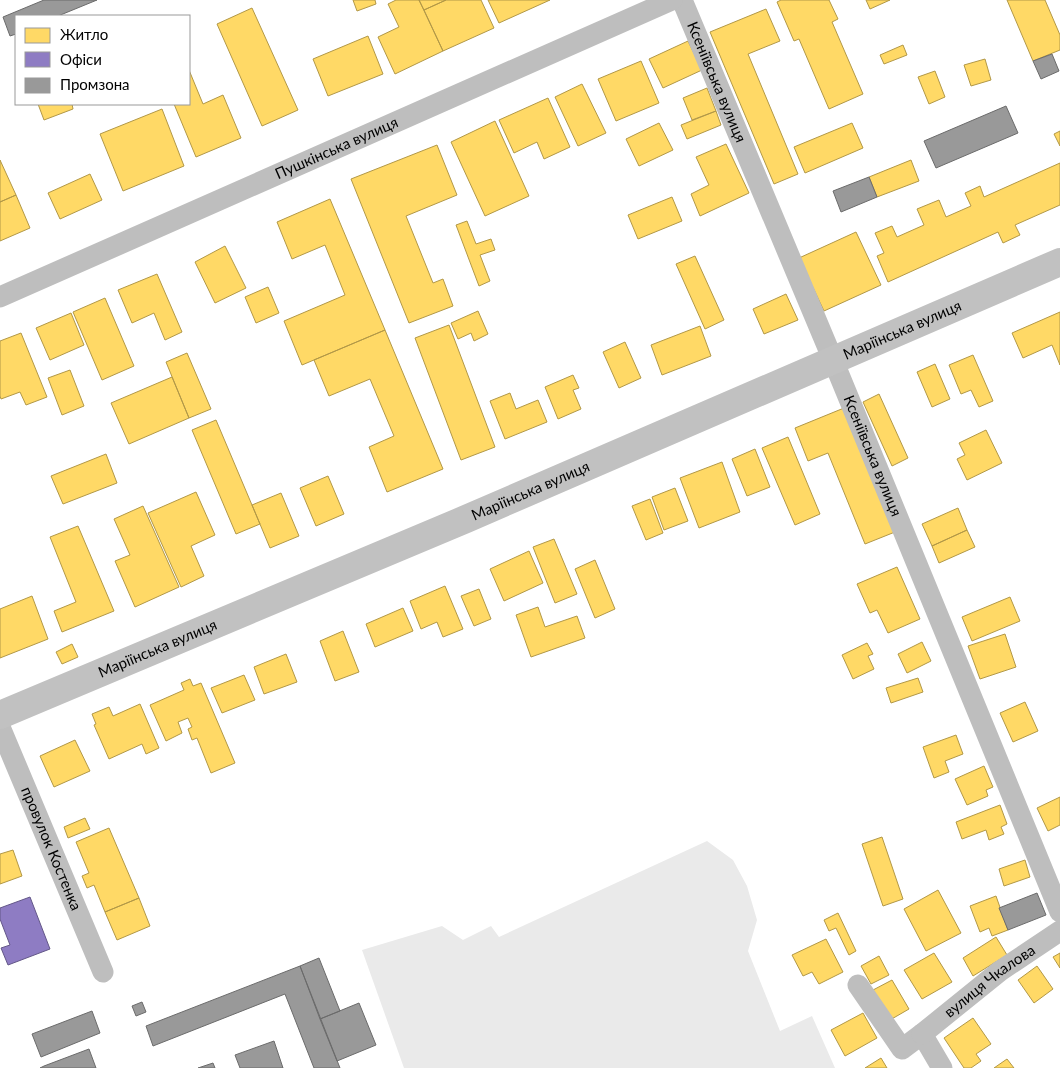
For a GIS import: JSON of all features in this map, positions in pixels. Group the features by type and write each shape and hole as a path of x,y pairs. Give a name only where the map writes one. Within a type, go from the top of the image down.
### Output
{"main road":[{"name":"Маріїнська вулиця","path":"0,715 448,527 1060,262"}],"street":[{"name":"Пушкінська вулиця","path":"0,297 672,0"},
{"name":"Ксеніївська вулиця","path":"682,0 833,360 1060,912"},
{"name":"провулок Костенка","path":"0,727 103,972"},
{"name":"вулиця Чкалова","path":"922,1034 1000,971 1060,931"},
{"path":"858,985 902,1049 922,1034 942,1068"}],"shaded area":[{"path":"707,841 733,860 747,886 757,920 748,951 780,1031 812,1016 835,1068 404,1068 362,950 442,926 463,940 491,926 499,937"}],"building: Житло":[{"path":"353,0 375,0 376,4 357,11"},
{"path":"396,0 419,0 443,51 395,74 378,37 399,27 388,4"},
{"path":"419,0 446,0 424,10"},
{"path":"446,0 481,0 494,28 443,51 424,10"},
{"path":"488,0 550,0 499,23"},
{"path":"781,0 829,0 838,19 832,22 863,94 829,109 799,39 794,41 777,2"},
{"path":"866,0 890,0 870,9"},
{"path":"1007,0 1045,0 1060,35 1060,50 1033,61"},
{"path":"252,8 298,110 262,126 217,24"},
{"path":"766,9 780,41 748,54 798,174 774,184 710,32"},
{"path":"368,36 383,74 328,96 313,59"},
{"path":"688,41 702,70 663,88 649,59"},
{"path":"903,45 907,55 884,64 880,55"},
{"path":"985,59 991,80 971,86 964,65"},
{"path":"641,61 659,103 616,121 598,79"},
{"path":"935,71 945,97 929,104 918,77"},
{"path":"190,72 203,104 223,95 241,138 196,157 174,105 190,105"},
{"path":"582,84 606,133 578,146 555,97"},
{"path":"707,88 716,111 692,120 683,98"},
{"path":"548,98 570,147 544,159 537,142 514,153 499,120"},
{"path":"38,105 72,105 73,109 44,120"},
{"path":"162,109 184,166 123,191 100,134"},
{"path":"716,111 721,125 687,139 681,125"},
{"path":"495,121 529,196 485,216 451,142"},
{"path":"659,123 673,150 639,166 626,139"},
{"path":"852,123 863,148 805,173 794,147"},
{"path":"1060,131 1060,146 1054,134"},
{"path":"726,144 749,193 700,216 691,194 709,185 696,157"},
{"path":"437,145 457,195 406,216 433,283 443,279 453,306 409,323 351,179"},
{"path":"0,160 16,195 0,202"},
{"path":"911,160 919,181 877,197 869,177"},
{"path":"1060,163 1060,205 1015,225 1020,235 1003,243 998,232 888,282 877,256 884,253 875,233 892,226 897,237 924,225 917,209 939,200 946,217 971,206 965,193 980,186 984,197"},
{"path":"90,174 102,200 60,219 48,193"},
{"path":"16,195 30,228 0,241 0,202"},
{"path":"672,197 682,221 638,239 628,215"},
{"path":"330,199 385,330 302,365 284,321 345,295 325,245 292,259 277,222"},
{"path":"467,221 476,244 491,239 495,250 480,255 490,281 479,286 456,225"},
{"path":"856,232 881,285 824,311 799,258"},
{"path":"225,246 246,288 215,303 195,262"},
{"path":"695,256 724,320 705,329 676,264"},
{"path":"157,274 182,332 165,340 154,313 132,323 118,290"},
{"path":"268,287 279,313 256,323 245,297"},
{"path":"786,294 798,320 764,334 753,309"},
{"path":"105,298 134,366 102,380 73,312"},
{"path":"478,311 488,334 474,341 471,333 458,339 451,323"},
{"path":"1060,312 1060,365 1052,345 1023,358 1012,333"},
{"path":"71,313 84,345 50,360 36,328"},
{"path":"449,325 495,447 461,460 415,338"},
{"path":"700,326 711,356 662,375 651,345"},
{"path":"385,330 443,469 387,492 369,447 394,436 370,379 329,396 314,360"},
{"path":"21,333 47,397 26,405 20,392 1,399 0,396 0,341"},
{"path":"625,342 641,378 619,388 603,352"},
{"path":"187,353 211,409 189,418 166,362"},
{"path":"973,355 993,401 979,407 971,390 961,394 949,365"},
{"path":"935,364 950,399 932,407 917,372"},
{"path":"70,370 84,406 62,415 48,378"},
{"path":"573,375 579,388 573,390 581,409 558,419 545,387"},
{"path":"172,377 189,418 129,444 111,403"},
{"path":"510,393 516,409 538,400 547,422 505,439 490,401"},
{"path":"879,394 908,458 892,466 863,402"},
{"path":"844,408 895,532 865,544 828,453 808,461 795,428"},
{"path":"216,420 260,524 236,534 192,430"},
{"path":"986,430 1002,463 967,480 957,459 965,455 959,443"},
{"path":"788,437 820,514 795,525 762,448"},
{"path":"755,449 770,487 747,496 732,459"},
{"path":"106,454 117,483 63,504 51,476"},
{"path":"722,462 740,512 699,528 680,478"},
{"path":"328,476 344,514 316,526 300,488"},
{"path":"675,488 688,521 664,530 652,497"},
{"path":"196,492 215,535 191,546 204,576 181,587 148,513"},
{"path":"281,493 299,536 270,548 252,505"},
{"path":"650,499 663,533 646,540 632,506"},
{"path":"143,506 179,587 135,607 115,561 130,555 114,519"},
{"path":"958,508 967,530 932,546 922,524"},
{"path":"78,526 114,611 62,632 54,611 76,602 50,537"},
{"path":"967,530 975,547 939,563 932,546"},
{"path":"554,539 577,594 555,603 533,547"},
{"path":"529,551 543,583 504,601 490,569"},
{"path":"595,560 615,609 595,618 575,569"},
{"path":"897,567 920,619 888,633 877,610 870,613 857,584"},
{"path":"445,586 463,629 443,637 437,622 421,629 410,601"},
{"path":"479,589 491,619 474,626 461,596"},
{"path":"32,596 48,639 0,658 0,609"},
{"path":"1010,597 1020,621 972,641 962,617"},
{"path":"538,607 545,627 577,616 585,638 531,657 516,615"},
{"path":"403,608 413,631 375,647 366,624"},
{"path":"343,631 359,672 335,681 320,641"},
{"path":"1005,634 1016,667 980,679 968,646"},
{"path":"922,642 931,661 907,673 898,654"},
{"path":"867,643 873,654 868,656 874,669 853,679 842,655"},
{"path":"72,644 78,657 62,664 56,652"},
{"path":"286,654 297,682 264,694 254,667"},
{"path":"244,675 255,700 222,713 211,688"},
{"path":"918,678 923,692 891,703 886,688"},
{"path":"190,679 193,686 201,683 235,763 211,773 197,738 192,740 188,729 192,727 188,718 178,722 182,733 166,741 150,705 184,690 181,683"},
{"path":"1025,702 1038,731 1013,742 1000,713"},
{"path":"140,704 159,748 146,754 142,744 109,759 94,725 96,724 92,714 109,707 113,716"},
{"path":"956,735 963,754 945,761 949,772 934,778 923,747"},
{"path":"75,740 90,771 54,787 40,756"},
{"path":"984,766 993,787 986,790 988,796 967,805 955,779"},
{"path":"1060,797 1060,825 1048,831 1037,808"},
{"path":"1000,805 1007,824 1001,827 1004,834 989,840 986,830 962,839 956,822"},
{"path":"85,818 90,829 68,838 64,827"},
{"path":"109,828 139,898 105,912 94,885 87,888 82,876 89,873 76,842"},
{"path":"882,837 903,899 883,906 862,844"},
{"path":"13,850 22,876 0,884 0,854"},
{"path":"1025,860 1030,877 1004,886 999,869"},
{"path":"938,890 961,933 926,951 904,909"},
{"path":"996,896 1008,930 992,936 989,928 980,932 970,906"},
{"path":"139,898 150,926 117,940 105,912"},
{"path":"838,913 856,951 849,955 836,928 829,931 824,920"},
{"path":"996,937 1007,955 973,976 963,958"},
{"path":"826,939 843,972 819,984 812,972 803,976 792,955"},
{"path":"934,953 952,982 922,999 904,970"},
{"path":"1060,953 1060,968 1053,957"},
{"path":"879,956 889,975 871,984 861,966"},
{"path":"1037,966 1053,989 1034,1003 1018,980"},
{"path":"892,980 909,1009 890,1020 873,990"},
{"path":"863,1013 877,1038 845,1056 831,1030"},
{"path":"973,1018 991,1044 976,1054 981,1061 971,1068 964,1068 944,1038"},
{"path":"881,1058 887,1068 865,1068"},
{"path":"1007,1059 1014,1068 994,1068"}],"building: Офіси":[{"path":"30,897 50,949 8,965 1,948 10,945 0,919 0,908"}],"building: Промзона":[{"path":"44,0 97,0 60,15 15,15 15,34 10,36 3,17"},
{"path":"1052,54 1059,71 1041,79 1033,61"},
{"path":"1006,106 1018,133 936,168 924,141"},
{"path":"869,177 877,197 841,212 833,191"},
{"path":"1037,893 1046,915 1008,930 999,908"},
{"path":"319,958 340,1011 320,1019 300,966"},
{"path":"300,966 340,1068 314,1068 285,994 153,1046 146,1026"},
{"path":"142,1002 146,1012 136,1016 132,1006"},
{"path":"359,1003 376,1045 337,1061 320,1019"},
{"path":"92,1011 100,1033 41,1057 32,1034"},
{"path":"274,1041 283,1068 240,1068 235,1055"},
{"path":"89,1049 96,1068 40,1068 44,1066"},
{"path":"213,1063 215,1068 198,1068"}]}
